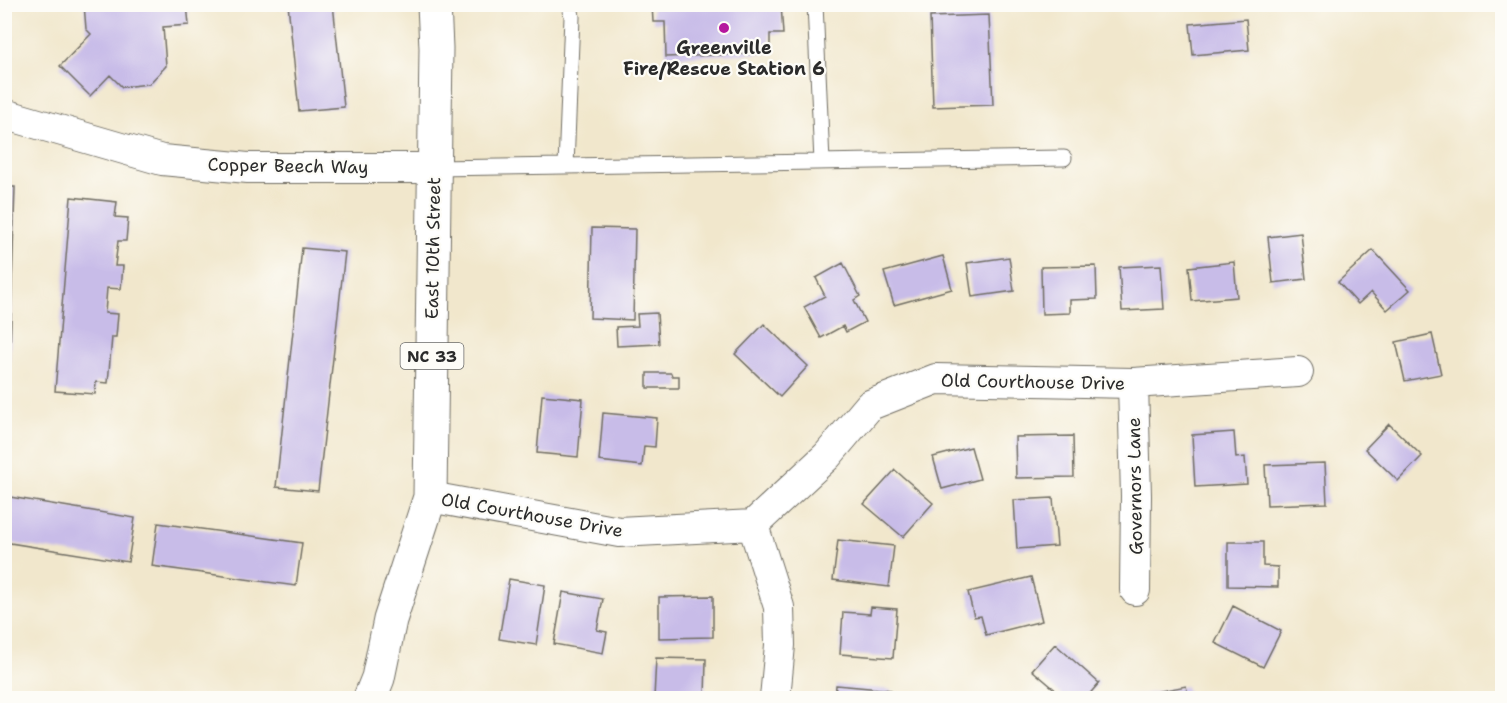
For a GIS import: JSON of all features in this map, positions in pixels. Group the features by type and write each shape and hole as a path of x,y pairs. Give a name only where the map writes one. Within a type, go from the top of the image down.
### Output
{"main road":[{"name":"East 10th Street","path":"370,699 378,678 390,620 430,497 436,48 434,4"}],"street":[{"name":"Copper Beech Way","path":"4,114 162,160 248,168 435,168"},
{"name":"Old Courthouse Drive","path":"430,497 619,532 753,525 827,456 870,405 936,379 1133,383 1298,372"},
{"name":"Governors Lane","path":"1133,383 1136,496 1135,590"},
{"path":"753,525 779,607 780,645 775,699"}],"lane":[{"path":"566,166 572,17 570,4"},
{"path":"815,4 822,162"},
{"path":"435,168 1064,158"}],"building":[{"path":"84,4 187,4 189,25 163,27 166,66 149,84 122,87 110,75 90,96 60,66 91,34 86,29"},
{"path":"288,4 333,4 344,107 299,111"},
{"name":"Greenville Fire/Rescue Station 6","path":"652,4 781,4 783,34 770,34 770,53 666,57 665,22 653,22"},
{"path":"989,15 993,105 933,107 930,17"},
{"path":"1246,19 1249,50 1193,55 1190,24"},
{"path":"4,187 15,187 9,382 4,382"},
{"path":"71,197 117,202 115,217 128,218 126,241 118,241 115,266 123,266 121,289 107,288 105,313 118,314 116,337 112,337 108,383 96,382 95,394 55,391"},
{"path":"592,228 635,229 633,320 590,318"},
{"path":"1301,233 1306,279 1273,283 1268,237"},
{"path":"302,248 345,252 318,491 276,487"},
{"path":"1373,250 1410,290 1387,310 1371,292 1358,304 1338,282"},
{"path":"943,256 952,289 894,305 884,272"},
{"path":"1009,257 1014,291 972,297 967,263"},
{"path":"1234,262 1237,297 1192,301 1189,267"},
{"path":"843,263 860,296 854,300 865,322 846,332 843,326 821,338 804,307 825,296 816,278"},
{"path":"1161,265 1164,309 1122,311 1119,267"},
{"path":"1096,266 1097,299 1070,300 1070,313 1042,314 1041,267"},
{"path":"657,313 659,344 617,346 616,327 638,326 637,314"},
{"path":"764,324 808,366 780,397 735,354"},
{"path":"1432,334 1441,374 1405,381 1396,342"},
{"path":"647,373 671,373 672,376 679,376 679,388 647,388"},
{"path":"542,395 583,399 578,457 537,453"},
{"path":"603,413 657,418 655,447 644,446 642,466 599,461"},
{"path":"1389,424 1422,456 1398,481 1365,449"},
{"path":"1234,432 1236,458 1245,457 1247,484 1195,487 1192,435"},
{"path":"1073,436 1074,477 1016,478 1015,437"},
{"path":"971,447 980,479 942,489 933,457"},
{"path":"1325,463 1327,503 1267,505 1265,465"},
{"path":"895,470 933,503 903,537 864,504"},
{"path":"4,496 135,518 128,562 4,542"},
{"path":"1053,498 1057,546 1017,549 1014,500"},
{"path":"158,523 302,543 296,586 152,566"},
{"path":"838,540 894,546 889,587 833,580"},
{"path":"1228,542 1263,542 1263,566 1278,567 1278,587 1228,586"},
{"path":"1031,577 1042,621 986,635 981,616 974,617 968,592"},
{"path":"509,579 545,585 536,645 499,639"},
{"path":"563,592 603,599 597,630 607,632 603,653 554,644"},
{"path":"713,596 713,637 659,638 659,597"},
{"path":"1233,606 1281,631 1263,667 1215,643"},
{"path":"871,607 897,609 893,658 840,654 843,612 870,614"},
{"path":"1055,644 1099,683 1086,698 1065,698 1032,670"},
{"path":"656,658 706,659 705,698 654,698"},
{"path":"836,685 891,690 891,698 835,698"},
{"path":"1186,686 1189,698 1129,698 1129,697"}],"place":[{"name":"Greenville Fire/Rescue Station 6","path":"724,28"}]}
